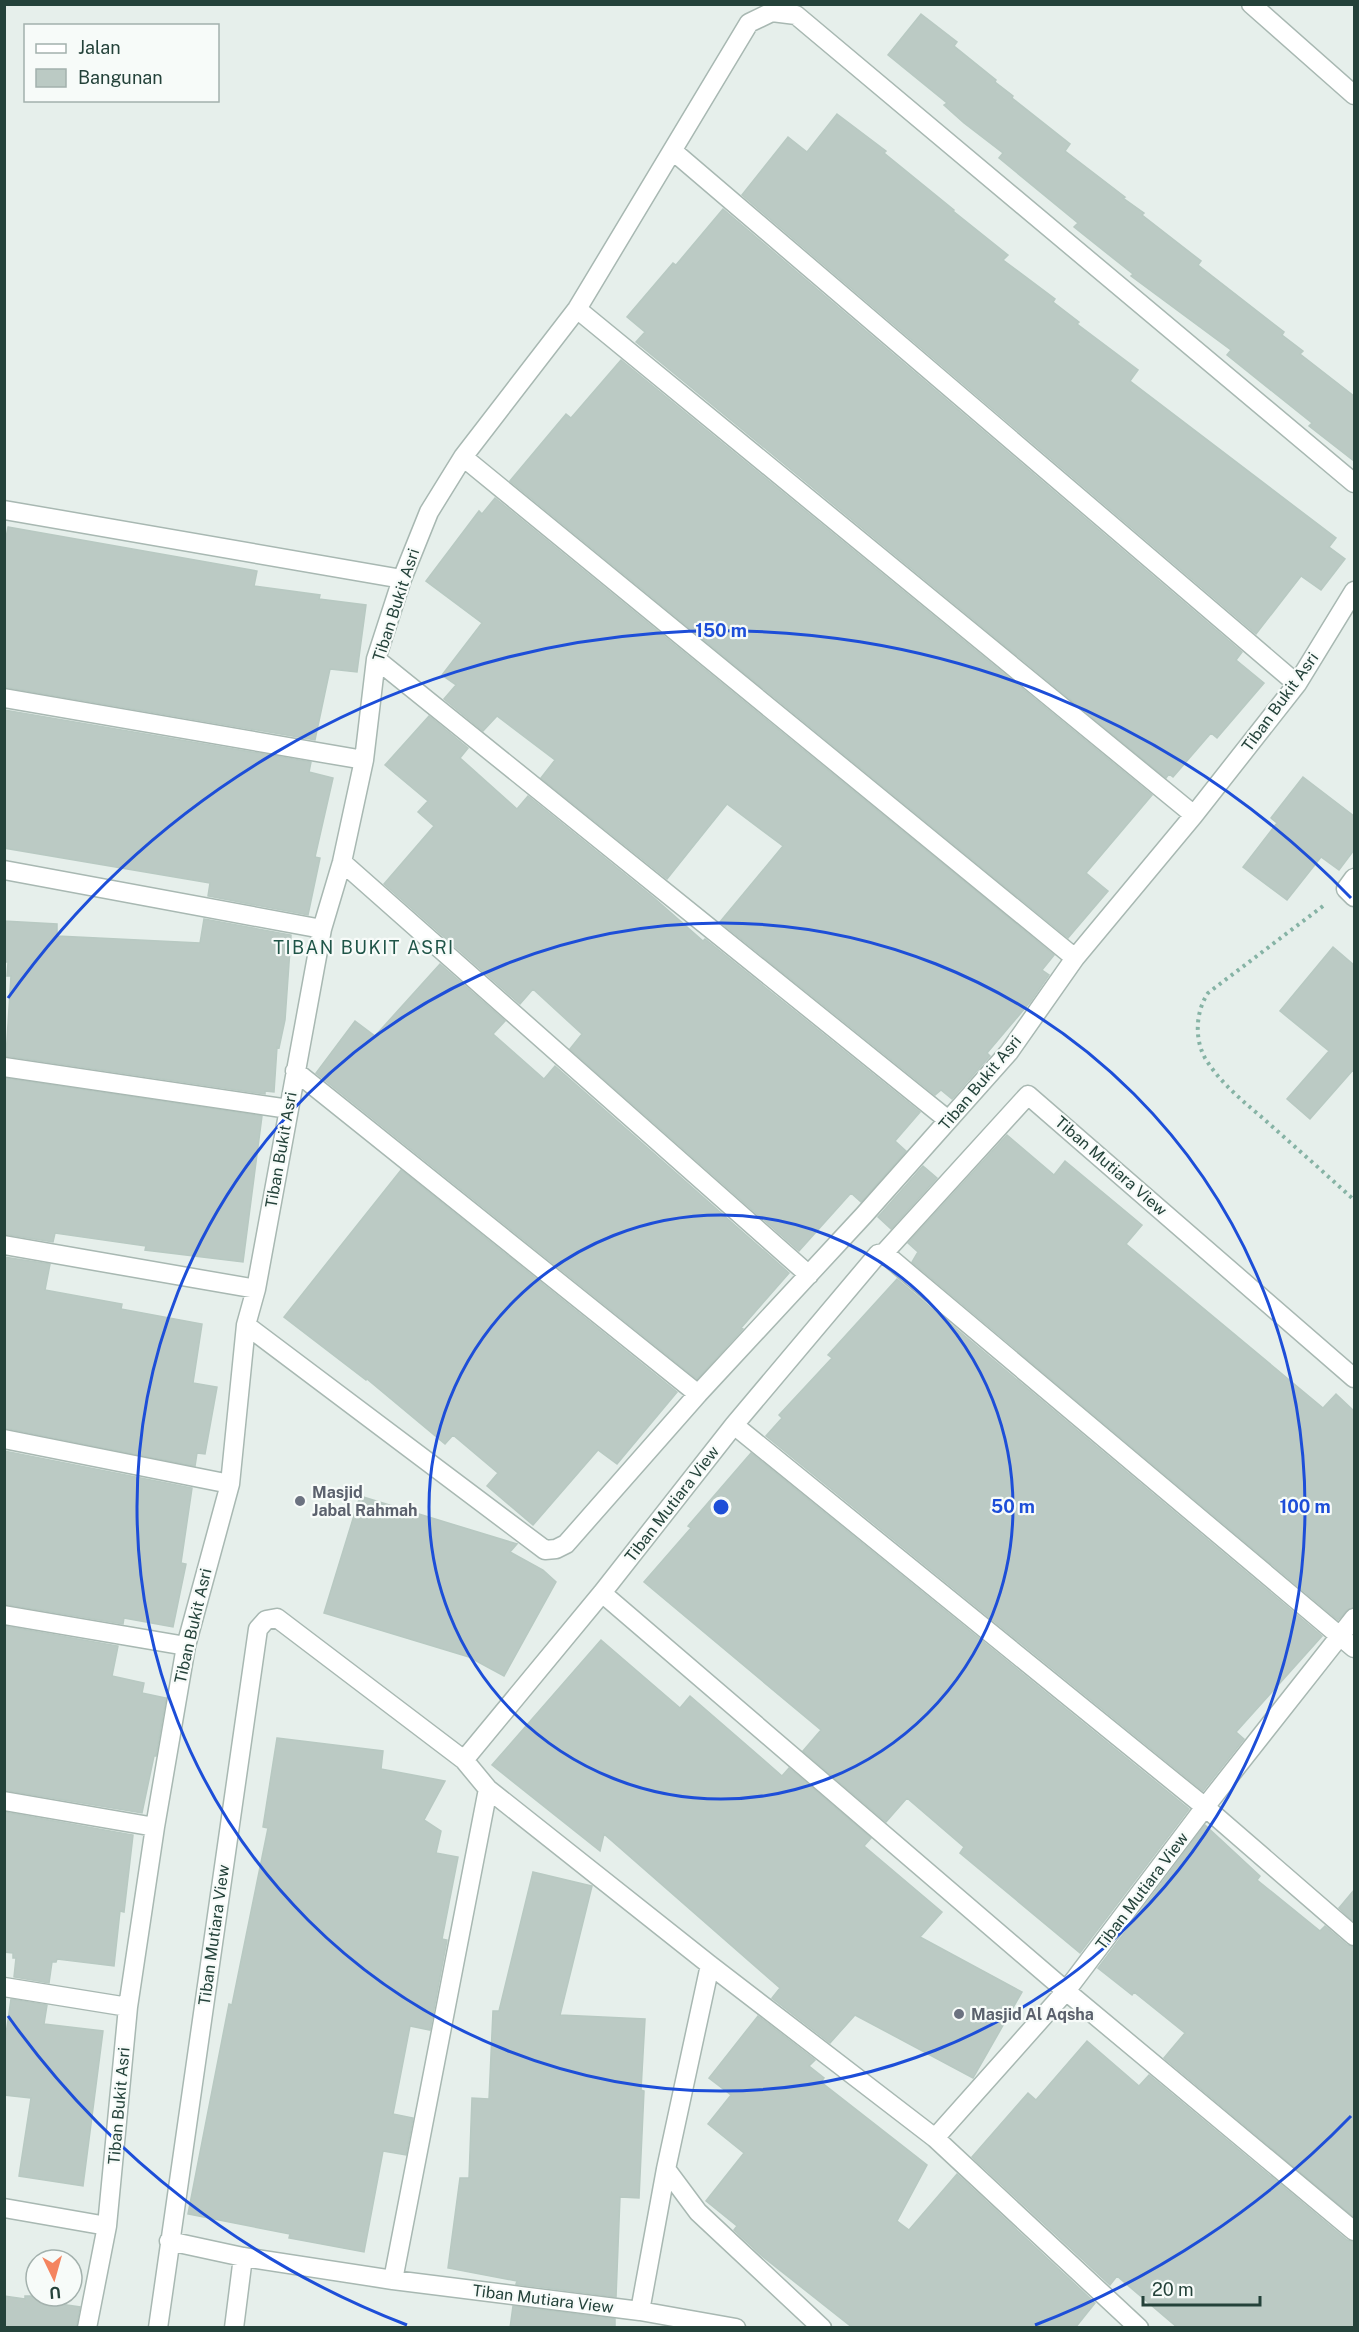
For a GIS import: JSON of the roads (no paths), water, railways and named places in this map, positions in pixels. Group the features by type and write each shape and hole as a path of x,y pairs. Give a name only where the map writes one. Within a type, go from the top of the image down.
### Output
{"street":[{"path":"1251,4 1354,95"},
{"name":"Tiban Bukit Asri","path":"87,2328 107,2226 128,2007 155,1827 186,1646 230,1484 246,1324 256,1289 322,929 342,862 364,760 376,659 402,579 429,512 463,457 577,309 749,23 772,12 796,15 1354,483"},
{"path":"673,151 1297,684"},
{"path":"577,309 1194,814"},
{"path":"463,457 1075,958"},
{"path":"4,510 402,579"},
{"name":"Tiban Bukit Asri","path":"246,1324 545,1550 556,1549 566,1544 698,1394 809,1275 1009,1052 1075,958 1194,814 1297,684 1354,591"},
{"path":"376,659 948,1120"},
{"path":"4,698 364,760"},
{"path":"342,862 809,1275"},
{"path":"4,870 322,929"},
{"path":"4,1067 289,1109"},
{"path":"295,1071 698,1394"},
{"name":"Tiban Mutiara View","path":"158,2328 258,1629 266,1620 277,1618 464,1760 602,1593 734,1425 878,1254 884,1253 1028,1095 1354,1378"},
{"path":"4,1245 256,1289"},
{"path":"884,1253 1354,1648"},
{"path":"734,1425 1205,1807 1354,1936"},
{"path":"4,1439 230,1484"},
{"path":"602,1593 1066,1991 1354,2231"},
{"path":"4,1615 186,1646"},
{"name":"Tiban Mutiara View","path":"935,2138 1066,1991 1205,1807 1354,1618"},
{"path":"464,1760 488,1789 710,1965 935,2138 1139,2328"},
{"path":"393,2280 488,1789"},
{"path":"4,1801 155,1827"},
{"path":"640,2310 666,2169 710,1965"},
{"path":"4,1986 128,2007"},
{"path":"666,2169 698,2212 822,2328"},
{"path":"4,2208 107,2226"},
{"name":"Tiban Mutiara View","path":"169,2241 243,2256 393,2280 640,2310 736,2328"},
{"path":"234,2328 243,2256"}],"place":[{"name":"Masjid Jabal Rahmah","path":"300,1501"},
{"name":"Masjid Al Aqsha","path":"959,2014"}],"district":[{"name":"TIBAN BUKIT ASRI","path":"364,947"}]}
